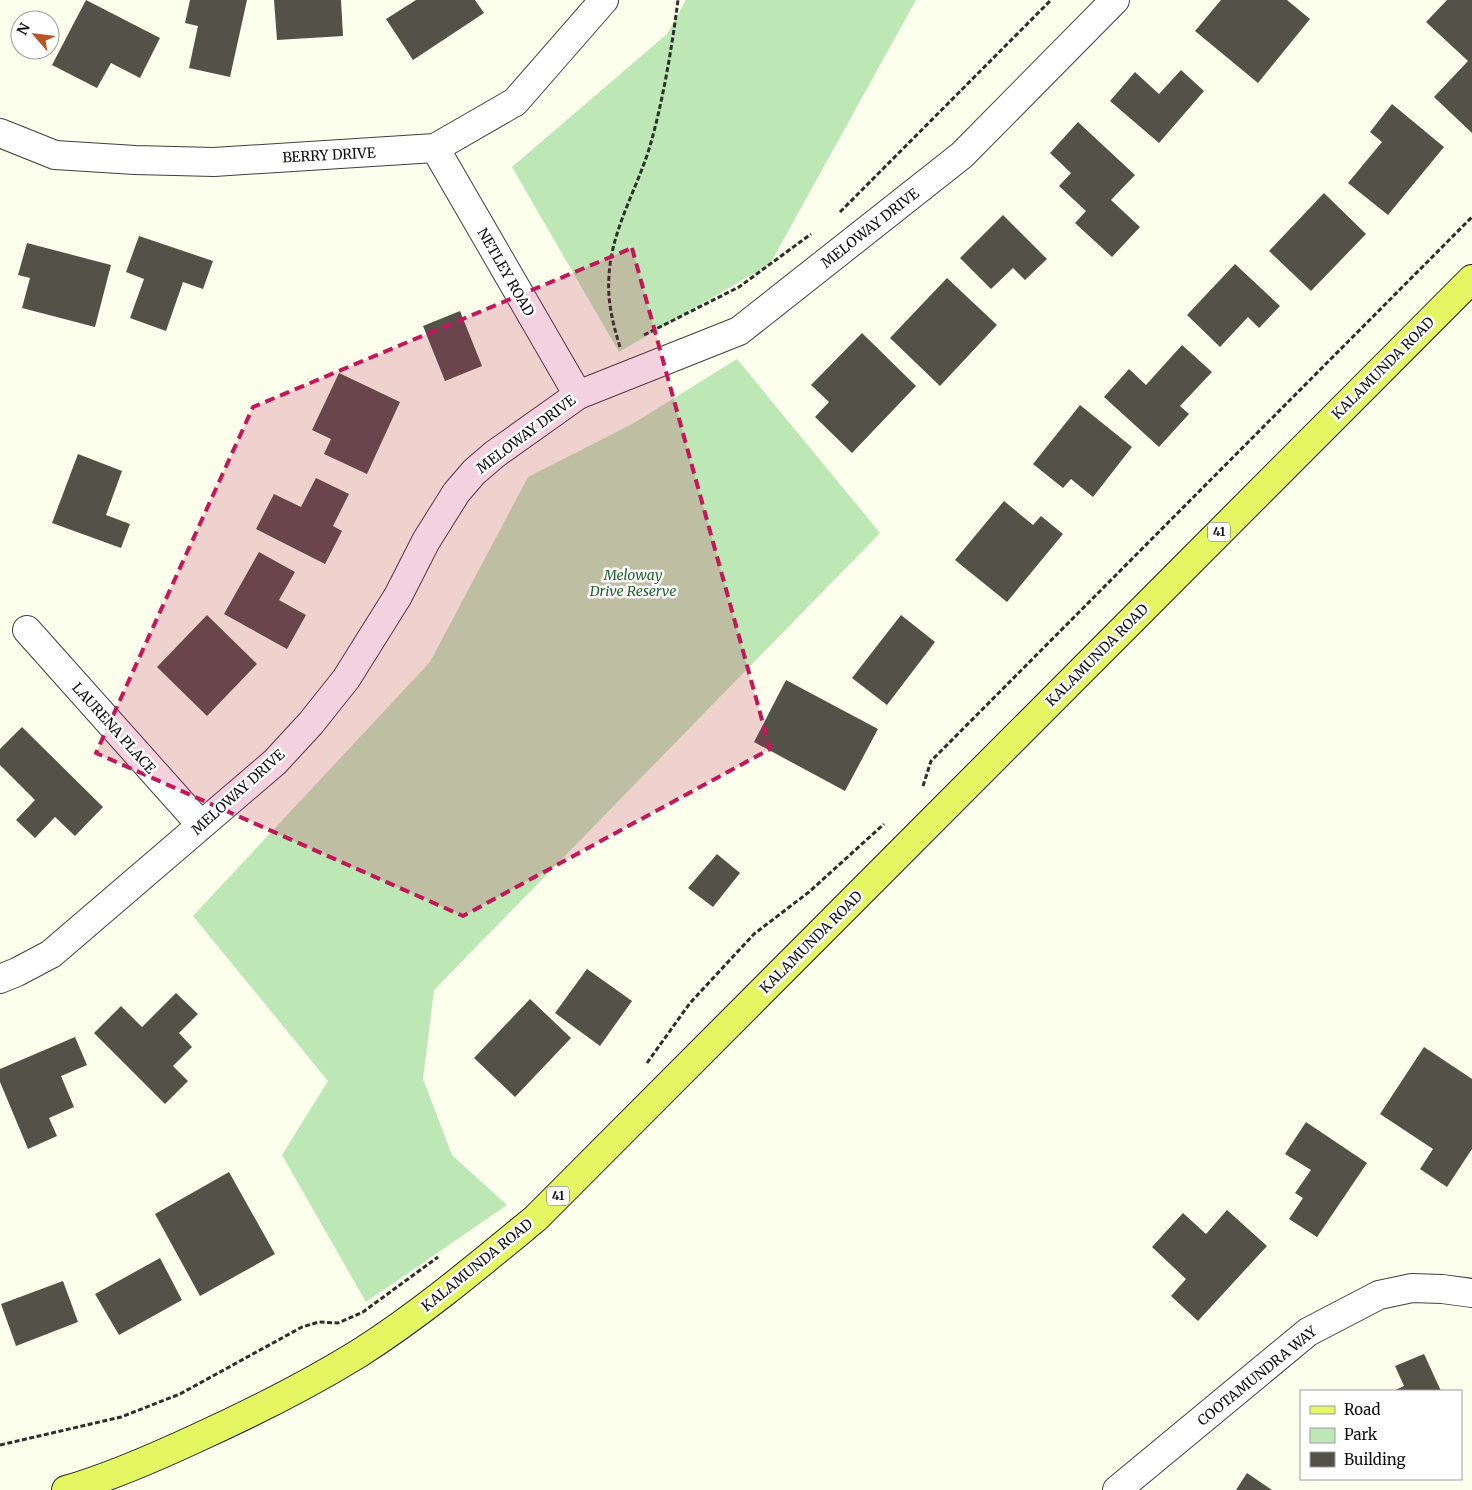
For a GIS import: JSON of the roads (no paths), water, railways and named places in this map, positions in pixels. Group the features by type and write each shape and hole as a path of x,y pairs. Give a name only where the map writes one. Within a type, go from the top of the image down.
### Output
{"main road":[{"name":"KALAMUNDA ROAD","path":"66,1490 85,1485 150,1460 246,1415 359,1353 427,1306 536,1218 1472,279"}],"street":[{"name":"BERRY DRIVE","path":"0,133 55,156 135,160 214,162 435,148 516,102 604,0"},
{"name":"MELOWAY DRIVE","path":"0,979 51,954 275,762 311,723 346,680 398,596 426,541 456,493 474,472 495,454 578,395 739,331 962,155 1115,0"},
{"name":"NETLEY ROAD","path":"435,148 578,395"},
{"name":"LAURENA PLACE","path":"27,630 201,825"},
{"name":"COOTAMUNDRA WAY","path":"1117,1490 1308,1332 1379,1295 1412,1288 1472,1293"}],"park label":[{"name":"Meloway Drive Reserve","path":"633,584"}]}
